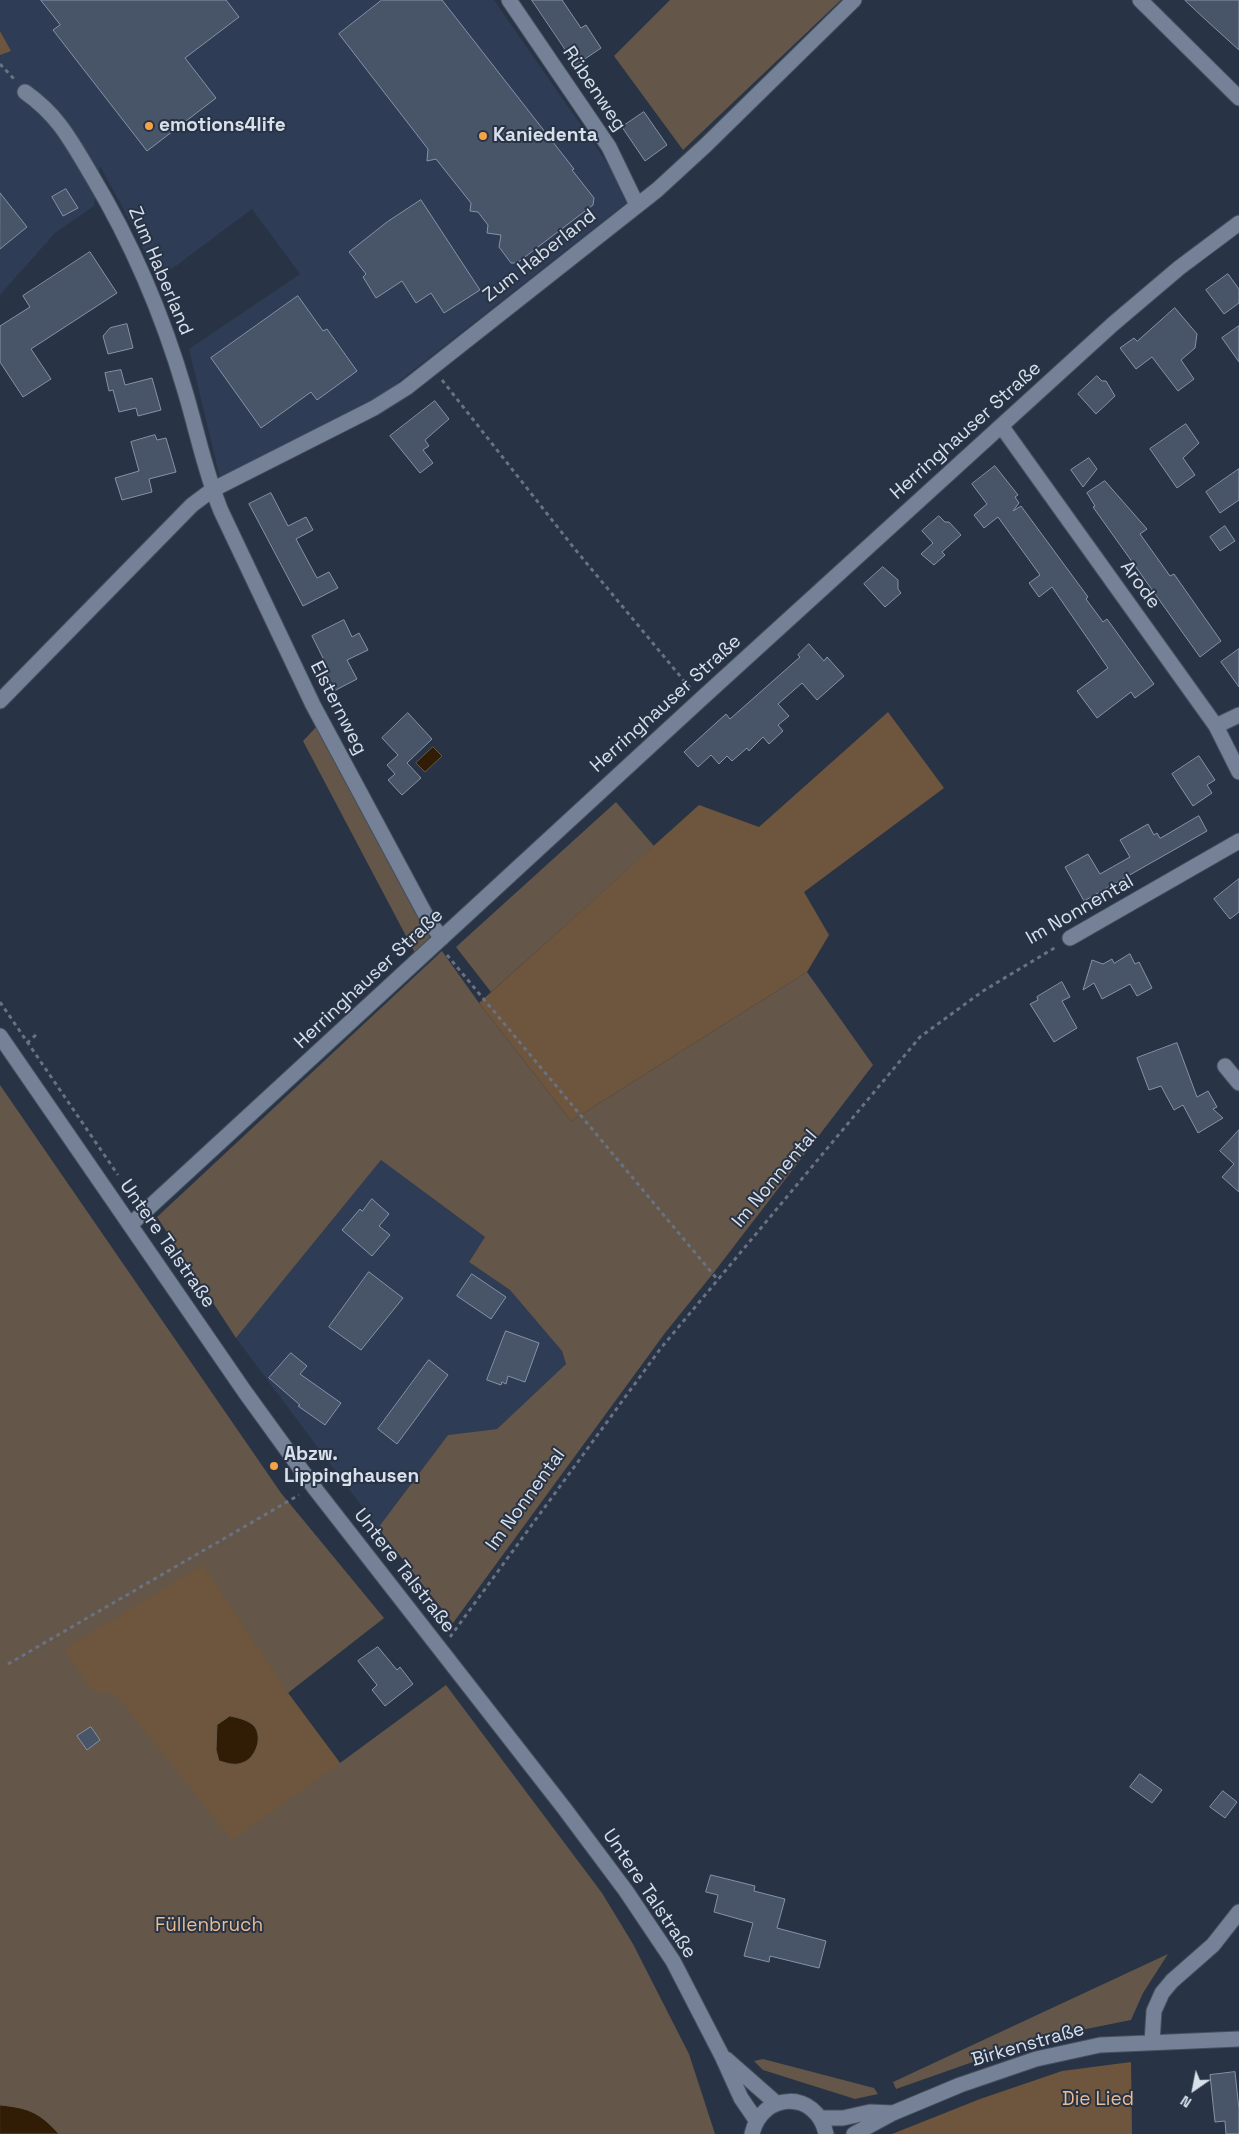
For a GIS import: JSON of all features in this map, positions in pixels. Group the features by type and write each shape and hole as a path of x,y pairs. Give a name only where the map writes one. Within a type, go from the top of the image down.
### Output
{"street":[{"name":"Rübenweg","path":"509,0 609,147 637,205"},
{"name":"Zum Haberland","path":"0,701 192,505 212,490 374,408 406,388 637,205 706,145 854,0"},
{"path":"1140,0 1239,98"},
{"name":"Zum Haberland","path":"24,92 44,105 63,127 111,207 146,281 186,391 212,490"},
{"name":"Herringhauser Straße","path":"130,1225 700,700 1113,324 1179,268 1239,223"},
{"name":"Arode","path":"1002,427 1216,726 1239,772"},
{"name":"Elsternweg","path":"212,490 313,705 430,923 442,938"},
{"path":"1216,726 1239,715"},
{"name":"Im Nonnental","path":"1070,938 1239,841"},
{"name":"Untere Talstraße","path":"0,1036 316,1490 626,1891 672,1960 722,2056 754,2127"},
{"path":"1225,1066 1239,1083"},
{"path":"1152,2042 1154,2012 1162,1993 1172,1981 1213,1945 1239,1912"},
{"name":"Birkenstraße","path":"854,2134 893,2114 960,2085 1036,2059 1100,2045 1239,2039"},
{"name":"Untere Talstraße","path":"722,2056 776,2103"},
{"path":"754,2127 761,2113 776,2103 786,2101 801,2103 814,2111 820,2118 826,2134"},
{"name":"Birkenstraße","path":"820,2118 843,2118 870,2112 893,2114"}],"path":[{"path":"0,64 24,92"},
{"path":"432,367 574,548 700,700"},
{"path":"442,938 447,958 717,1279"},
{"name":"Im Nonnental","path":"440,1649 661,1348 920,1037 983,991 1070,938"},
{"path":"0,1002 122,1181"},
{"path":"8,1664 300,1495 316,1490"}],"shaded area":[{"path":"0,0 494,0 612,170 626,203 383,394 220,478 189,349 300,274 252,209 157,280 134,228 100,166 94,206 55,233 0,295 0,55 10,50 0,31"},
{"path":"433,747 442,756 425,772 416,763"},
{"path":"381,1160 485,1237 469,1262 510,1290 562,1351 566,1364 497,1429 448,1435 378,1528 236,1338"},
{"path":"230,1716 250,1723 255,1727 258,1737 254,1753 247,1761 239,1764 219,1761 216,1750 217,1725"},
{"path":"0,2105 33,2112 59,2134 0,2134"}],"green space":[{"path":"670,0 841,0 683,150 614,56"},
{"path":"0,31 11,51 0,55"},
{"path":"888,712 944,788 804,892 829,935 807,972 571,1121 479,1003 699,805 759,827"},
{"path":"318,725 431,934 427,942 415,953 303,741"},
{"path":"616,802 654,846 491,992 456,947"},
{"path":"442,951 479,1003 571,1121 807,972 873,1065 665,1333 453,1623 378,1528 448,1435 497,1429 566,1364 562,1351 510,1290 469,1262 485,1237 381,1160 236,1338 157,1217"},
{"name":"Füllenbruch","path":"0,1085 281,1493 384,1618 288,1693 340,1763 446,1685 602,1893 633,1944 689,2054 715,2134 0,2134"},
{"path":"203,1565 288,1693 340,1763 232,1840 116,1695 92,1691 64,1649"},
{"path":"1168,1954 1143,1993 1131,2020 1041,2038 896,2089 893,2082"},
{"path":"763,2059 874,2088 878,2094 855,2099 763,2070 754,2061"},
{"name":"Die Lied","path":"1131,2062 1132,2134 892,2134 980,2099 1062,2071"}],"building":[{"path":"41,0 226,0 239,17 185,58 216,98 147,151 53,30 60,25"},
{"name":"Kaniedenta","path":"382,0 442,0 574,169 572,170 594,198 593,205 517,263 511,263 499,247 501,235 487,233 488,225 478,212 470,211 471,203 436,159 427,161 428,149 339,34"},
{"path":"532,0 562,0 581,28 586,25 601,48 576,65"},
{"path":"1185,0 1239,0 1239,50 1207,21"},
{"path":"644,112 667,145 645,161 622,127"},
{"path":"66,189 78,208 63,216 52,197"},
{"path":"0,193 27,227 0,249"},
{"path":"421,200 480,290 444,313 431,293 416,303 402,281 376,298 363,277 366,274 349,252 387,222"},
{"path":"90,252 117,293 31,349 51,379 23,397 0,362 0,326 30,307 23,296"},
{"path":"1228,274 1239,289 1239,303 1224,314 1206,290"},
{"path":"298,296 323,331 327,329 357,371 317,400 311,392 261,428 211,358"},
{"path":"1175,308 1197,334 1195,348 1181,360 1194,379 1178,391 1152,357 1136,369 1120,348 1134,338 1137,341"},
{"path":"127,324 133,348 108,354 103,336 110,328"},
{"path":"1239,326 1239,362 1222,338"},
{"path":"121,370 125,385 152,378 161,410 138,416 136,408 119,412 113,390 109,391 105,373"},
{"path":"1097,376 1102,381 1106,381 1115,396 1096,414 1078,394"},
{"path":"435,401 449,419 425,440 429,446 423,450 433,463 420,473 390,436"},
{"path":"1186,424 1199,443 1183,458 1195,475 1177,488 1150,449"},
{"path":"155,435 157,440 166,438 176,472 149,479 152,492 122,500 115,478 139,471 131,442"},
{"path":"1089,458 1097,469 1083,487 1071,470"},
{"path":"995,466 1018,495 1015,497 1019,503 1013,511 1021,506 1088,597 1086,599 1103,622 1107,619 1154,684 1135,698 1131,692 1097,718 1077,691 1108,668 1052,587 1039,597 1029,583 1040,575 998,517 984,528 974,515 987,504 972,484"},
{"path":"1239,469 1239,500 1220,513 1206,492"},
{"path":"1105,481 1147,529 1140,534 1170,576 1174,574 1221,641 1200,657 1093,507 1095,506 1087,493"},
{"path":"271,493 288,526 306,517 313,530 296,539 317,578 329,572 338,588 303,606 249,504"},
{"path":"939,516 945,522 949,522 961,535 942,552 945,555 934,565 921,554 933,543 922,531"},
{"path":"1225,526 1235,541 1220,551 1210,537"},
{"path":"883,567 898,580 898,589 901,593 885,607 864,584"},
{"path":"344,620 352,637 359,633 368,650 347,660 357,679 334,691 325,672 329,670 312,636"},
{"path":"809,644 824,661 827,657 844,676 817,700 802,683 778,704 789,716 778,725 783,731 769,744 763,737 749,751 747,748 732,761 727,756 719,764 711,755 698,767 684,752 726,714 730,719 800,657 798,655"},
{"path":"1239,649 1239,687 1221,662"},
{"path":"408,713 432,739 407,763 421,778 402,795 388,780 395,774 387,765 398,755 382,738"},
{"path":"1199,756 1215,780 1207,785 1212,793 1193,806 1172,774"},
{"path":"1199,816 1207,831 1084,901 1065,867 1088,854 1100,874 1130,857 1120,840 1148,824 1154,835 1157,833 1160,838"},
{"path":"1239,879 1239,912 1230,919 1214,899"},
{"path":"1130,954 1135,964 1139,962 1152,988 1137,996 1130,984 1102,999 1094,983 1083,990 1092,960 1103,964 1112,959 1114,963"},
{"path":"1062,982 1070,997 1062,1001 1077,1028 1054,1042 1030,1004 1038,1000 1037,997"},
{"path":"1177,1043 1197,1097 1208,1091 1217,1107 1213,1109 1223,1118 1198,1133 1183,1105 1174,1110 1161,1086 1149,1090 1137,1058"},
{"path":"1239,1130 1239,1192 1222,1177 1234,1164 1220,1151"},
{"path":"372,1199 389,1214 379,1226 390,1235 372,1256 342,1230 360,1209 362,1211"},
{"path":"369,1272 403,1298 361,1350 329,1327"},
{"path":"472,1274 506,1297 491,1319 457,1296"},
{"path":"506,1331 539,1343 525,1382 508,1376 506,1384 502,1382 501,1385 487,1380"},
{"path":"291,1353 307,1366 300,1374 341,1403 325,1425 298,1406 300,1405 269,1378"},
{"path":"429,1360 448,1375 397,1444 378,1429"},
{"path":"378,1647 397,1670 400,1667 413,1684 385,1706 372,1690 377,1685 358,1661"},
{"path":"91,1727 100,1740 87,1750 77,1736"},
{"path":"1140,1774 1162,1790 1152,1803 1130,1787"},
{"path":"1223,1791 1237,1802 1225,1818 1210,1807"},
{"path":"711,1875 755,1886 754,1891 785,1899 777,1928 826,1941 819,1968 770,1956 769,1962 744,1956 753,1923 714,1912 718,1895 706,1892"},
{"path":"1235,2072 1239,2109 1239,2134 1226,2134 1225,2121 1215,2122 1210,2075"}],"place":[{"name":"emotions4life","path":"149,126"},
{"name":"Kaniedenta","path":"483,136"},
{"name":"Abzw. Lippinghausen","path":"274,1466"}]}
